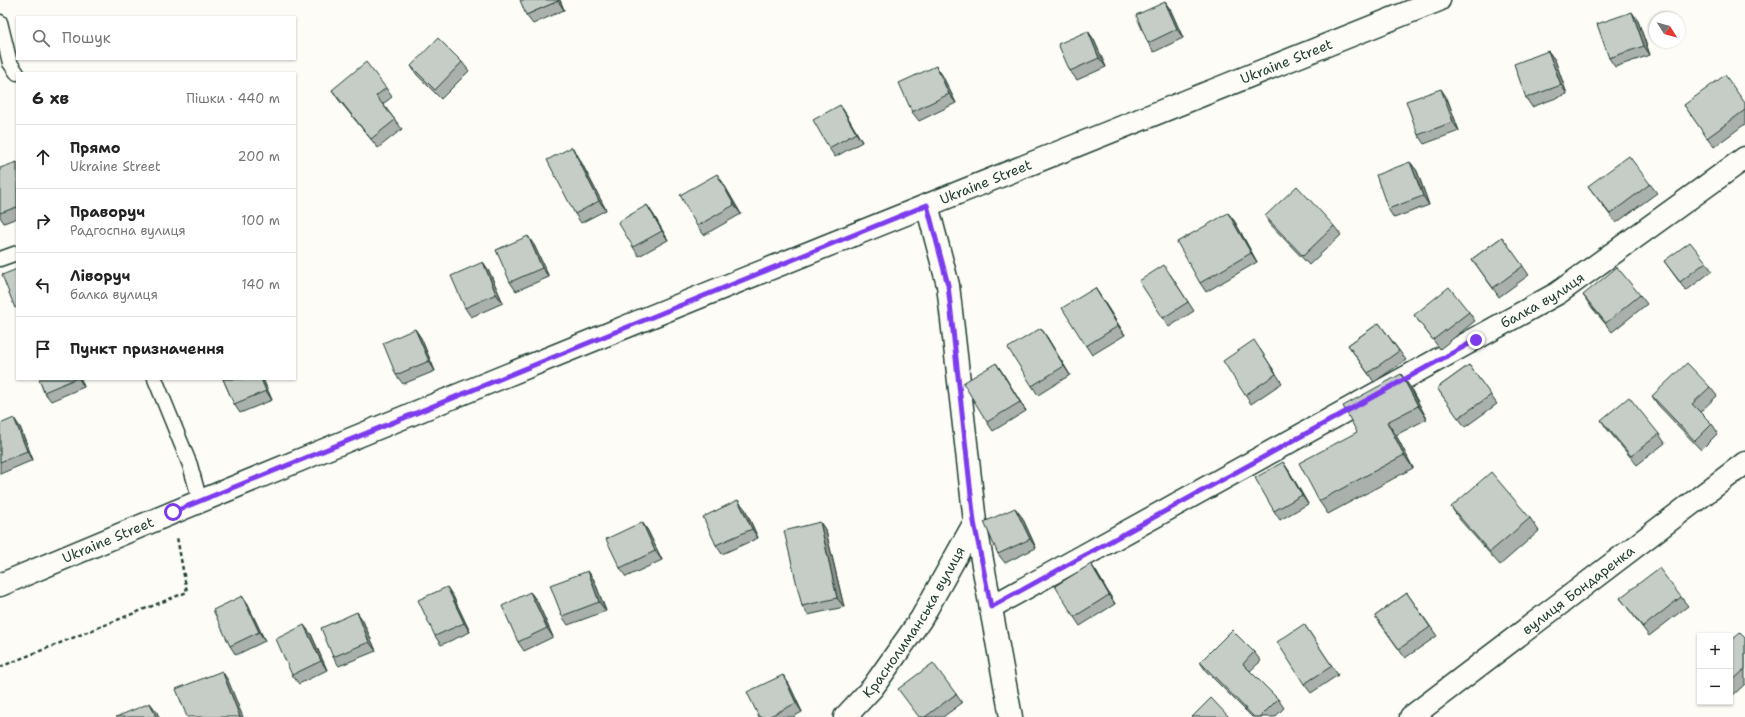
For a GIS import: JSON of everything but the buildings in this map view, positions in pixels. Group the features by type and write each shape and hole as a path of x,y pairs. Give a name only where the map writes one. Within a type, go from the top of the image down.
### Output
{"street":[{"name":"Ukraine Street","path":"0,585 173,512 927,205 1439,0"},
{"name":"балка вулиця","path":"991,607 1558,292 1745,158"},
{"path":"927,205 948,285 974,522 1011,717"},
{"name":"вулиця Бондаренка","path":"1411,717 1745,463"},
{"name":"Краснолиманська вулиця","path":"845,717 873,687 921,619 974,522"}],"lane":[{"path":"0,22 10,63 16,72"},
{"path":"0,259 16,253"},
{"path":"155,380 190,465 200,501"}],"path":[{"path":"0,667 187,592 173,512"}],"route":[{"path":"173,512 927,205 948,285 974,522 991,607 1476,340"}]}
